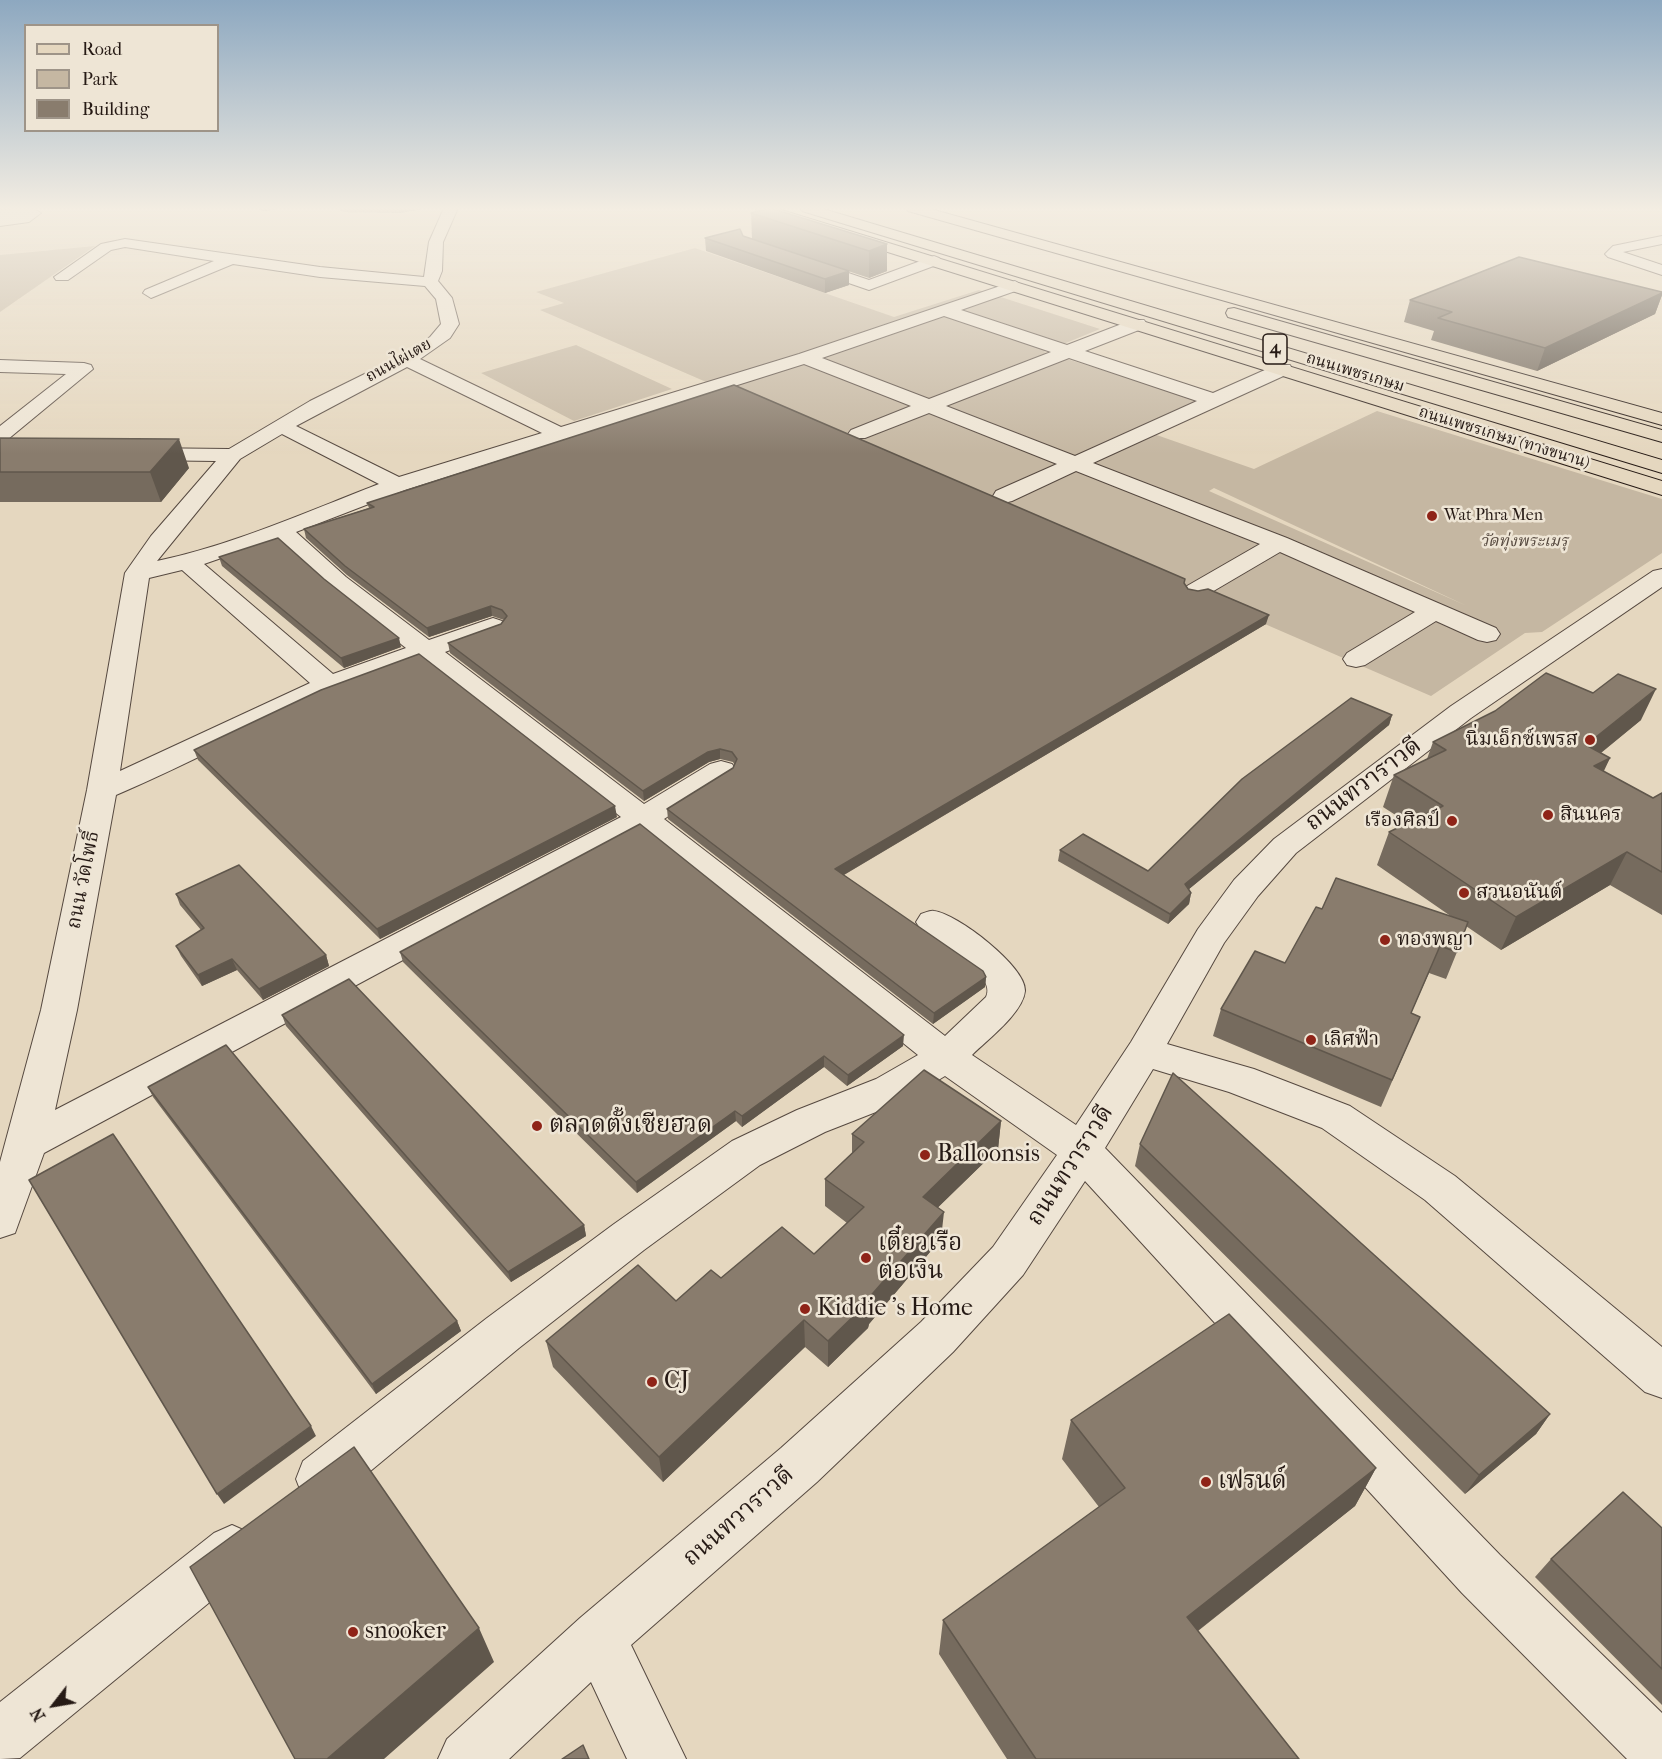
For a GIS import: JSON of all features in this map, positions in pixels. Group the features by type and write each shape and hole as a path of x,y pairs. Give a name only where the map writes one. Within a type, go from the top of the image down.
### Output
{"main road":[{"name":"ถนนเพชรเกษม (ทางขนาน)","path":"1028,290 1662,488"},
{"name":"ถนนเพชรเกษม","path":"1102,290 1662,466"},
{"name":"ถนนเพชรเกษม","path":"1169,290 1662,436"},
{"name":"4","path":"1190,290 1662,419"}],"street":[{"path":"151,293 158,290"},
{"name":"ถนนไผ่เตย","path":"159,541 233,455 281,426 407,360 436,342 450,324 444,298 437,290"},
{"path":"883,290 889,292"},
{"path":"137,573 186,562 280,530 398,485 806,358 931,306 998,290"},
{"path":"931,306 1217,400"},
{"path":"858,434 1138,324"},
{"path":"806,358 1279,543 1487,634"},
{"path":"407,360 561,435"},
{"path":"0,366 84,369 4,448"},
{"path":"1004,496 1283,369"},
{"path":"281,426 398,485"},
{"path":"116,454 233,455"},
{"path":"280,530 337,582 643,818 946,1057 1080,1150 1473,1566 1662,1753"},
{"name":"ถนน วัดโพธิ์","path":"0,1220 27,1143 58,1010 102,790 137,573 159,541"},
{"path":"1196,591 1279,543"},
{"path":"186,562 329,685"},
{"name":"ถนนทวาราวดี","path":"467,1759 599,1637 799,1465 937,1337 1008,1261 1046,1207 1144,1052 1210,937 1246,888 1294,838 1461,712 1662,576"},
{"path":"1356,658 1436,610"},
{"path":"102,790 173,760 251,720 329,685 423,649 493,626"},
{"path":"27,1143 643,818 721,770"},
{"path":"0,1738 503,1333 629,1237 746,1153 811,1121 890,1090 946,1057 1000,1006 1007,992 1005,979 988,960 933,922"},
{"path":"1144,1052 1240,1080 1336,1118 1440,1188 1662,1376"},
{"path":"599,1637 657,1759"}],"green space":[{"path":"0,290 32,290 0,312"},
{"name":"วัดทุ่งพระเมรุ","path":"543,290 816,290 894,317 979,290 1100,329 1044,352 1211,403 1148,432 1254,469 1377,411 1662,499 1662,553 1542,632 1525,633 1431,696 540,310 564,303 536,292","holes":["1214,488 1467,606 1209,491"]},
{"path":"576,345 672,389 574,421 481,373"}],"building":[{"path":"1435,290 1654,290 1662,292 1545,348 1438,318 1452,312 1410,300"},
{"path":"734,385 1185,579 1184,583 1188,589 1198,591 1208,589 1269,615 835,869 983,971 986,977 934,1013 667,809 733,768 737,759 732,752 720,749 708,752 643,791 448,643 501,624 507,616 502,610 491,606 427,628 345,566 304,529 374,507 367,503"},
{"path":"0,438 179,439 150,472 0,472"},
{"path":"278,538 324,579 399,638 341,658 219,557"},
{"path":"419,654 615,806 377,929 194,750 321,690"},
{"path":"1546,673 1593,693 1618,674 1656,689 1586,745 1610,758 1594,766 1653,798 1662,793 1662,872 1627,852 1516,917 1389,832 1443,806 1394,775 1446,750 1433,742 1495,711"},
{"path":"1351,698 1392,715 1185,884 1191,893 1170,914 1060,850 1083,834 1148,871 1242,779"},
{"path":"640,824 904,1035 848,1075 824,1056 742,1116 735,1111 636,1182 400,952"},
{"path":"239,865 326,955 259,989 232,959 198,975 176,946 204,928 176,894"},
{"path":"1336,878 1468,922 1457,952 1440,946 1411,1013 1420,1017 1392,1080 1221,1009 1255,951 1285,963 1316,907 1322,909"},
{"path":"349,979 584,1225 508,1272 282,1015"},
{"path":"226,1045 457,1321 372,1384 148,1087"},
{"path":"924,1070 1001,1121 923,1197 944,1212 867,1300 869,1301 828,1341 804,1320 659,1457 546,1341 638,1265 676,1301 711,1270 721,1278 782,1227 814,1254 864,1207 825,1179 864,1142 852,1134"},
{"path":"1173,1073 1550,1414 1479,1475 1140,1144"},
{"path":"113,1134 311,1426 217,1494 29,1180"},
{"path":"1229,1314 1376,1468 1187,1617 1299,1759 1036,1759 943,1620 1125,1488 1071,1420"},
{"name":"snooker","path":"354,1447 479,1628 327,1759 295,1759 190,1567"},
{"path":"1623,1492 1662,1528 1662,1669 1551,1559"},
{"path":"583,1745 589,1759 562,1759"}],"place":[{"name":"Wat Phra Men","path":"1432,516"},
{"name":"นิ่มเอ็กซ์เพรส","path":"1590,740"},
{"name":"สินนคร","path":"1548,815"},
{"name":"เรืองศิลป์","path":"1452,821"},
{"name":"สวนอนันต์","path":"1464,893"},
{"name":"ทองพญา","path":"1385,940"},
{"name":"เลิศฟ้า","path":"1311,1040"},
{"name":"ตลาดตั้งเซียฮวด","path":"537,1126"},
{"name":"Balloonsis","path":"925,1155"},
{"name":"เตี๋ยวเรือ ต่อเงิน","path":"866,1258"},
{"name":"Kiddie 's Home","path":"805,1309"},
{"name":"CJ","path":"652,1382"},
{"name":"เฟรนด์","path":"1206,1482"},
{"name":"snooker","path":"353,1632"}]}
